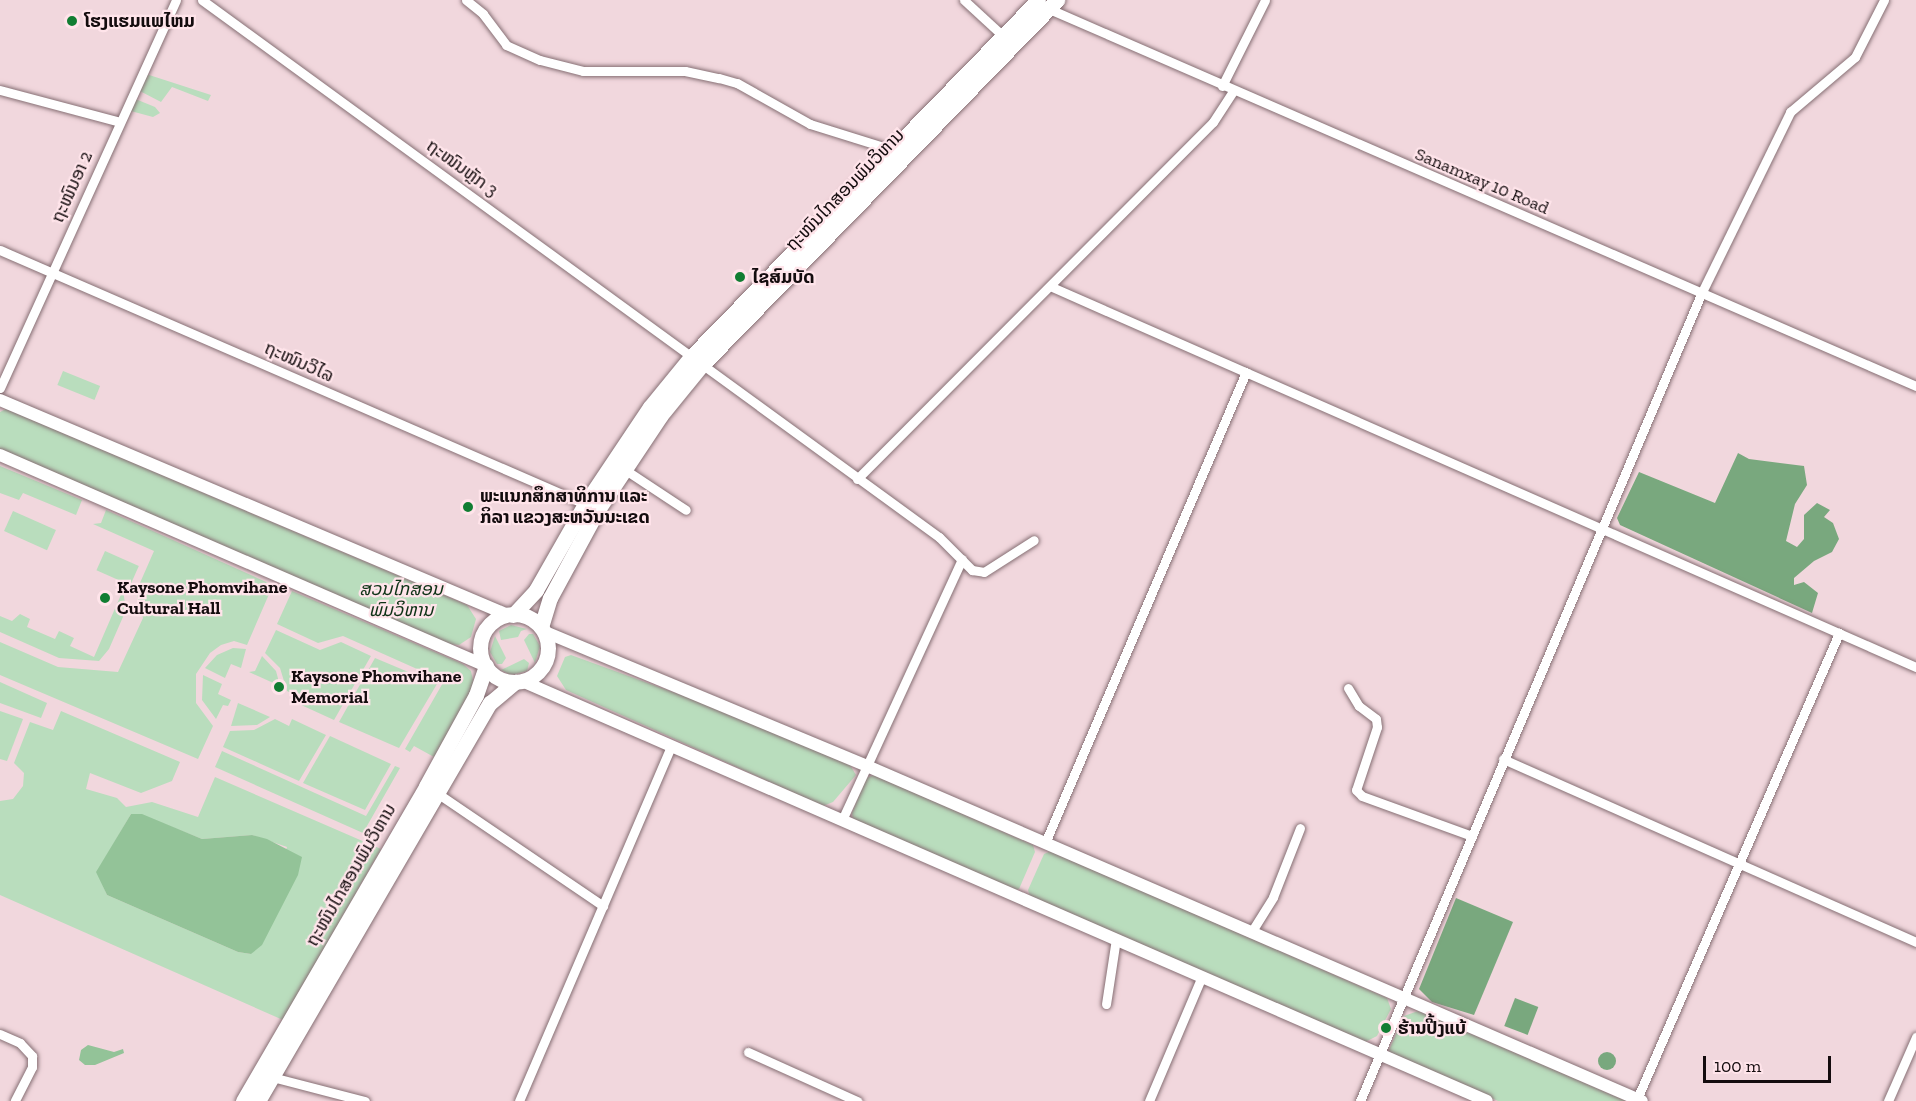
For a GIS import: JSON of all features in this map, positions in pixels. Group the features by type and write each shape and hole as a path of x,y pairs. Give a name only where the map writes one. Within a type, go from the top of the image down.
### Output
{"highway":[{"name":"ຖະໜົນໄກສອນພົມວິຫານ","path":"825,227 890,153 1003,36 1045,2"},
{"name":"ຖະໜົນໄກສອນພົມວິຫານ","path":"510,615 536,590 585,504 650,406 696,362 1045,2"},
{"name":"ຖະໜົນໄກສອນພົມວິຫານ","path":"542,629 550,598 624,470 696,362"},
{"path":"510,615 525,617 542,629 548,643 546,662 533,676 519,682 498,678 486,666 481,648 483,635 490,625 510,615"},
{"name":"ຖະໜົນໄກສອນພົມວິຫານ","path":"258,1101 438,782 476,696 486,666"},
{"name":"ຖະໜົນໄກສອນພົມວິຫານ","path":"243,1101 438,782 490,703 519,682"}],"street":[{"name":"ຖະໜົນອາ 2","path":"0,388 176,0"},
{"name":"ຖະໜົນຫຼັກ 3","path":"202,0 939,537 972,570 984,572 1034,540"},
{"path":"466,0 483,14 506,45 540,60 583,71 685,71 719,78 737,83 810,124 880,146 890,153"},
{"path":"964,0 1003,36"},
{"path":"1222,86 1264,0"},
{"path":"1360,1101 1503,759 1605,527 1701,294 1790,112 1855,57 1884,0"},
{"name":"Sanamxay 10 Road","path":"1045,2 1233,91 1916,386"},
{"path":"0,90 120,122"},
{"path":"857,479 1052,287 1213,122 1233,91"},
{"name":"ຖະໜົນວິໄລ","path":"0,250 585,504"},
{"path":"1052,287 1605,527 1916,667"},
{"path":"1045,843 1246,372"},
{"path":"0,400 510,615"},
{"path":"0,455 486,666"},
{"path":"624,470 686,510"},
{"path":"842,820 962,559"},
{"path":"542,629 867,765 1640,1100 1839,633"},
{"path":"519,682 1487,1101"},
{"path":"1348,688 1359,706 1377,719 1377,727 1356,790 1362,796 1472,836"},
{"path":"519,1101 671,747"},
{"path":"1503,759 1916,942"},
{"path":"438,782 603,906"},
{"path":"1252,931 1274,897 1300,828"},
{"path":"1106,1004 1116,939"},
{"path":"1149,1101 1202,976"},
{"path":"0,1034 20,1043 32,1056 32,1067 15,1101"},
{"path":"1888,1101 1916,1037"},
{"path":"748,1052 857,1101"},
{"path":"272,1077 365,1101"},
{"path":"830,1101 834,1091"}],"green space":[{"path":"143,73 211,95 208,101 172,87 161,102 136,89"},
{"path":"133,98 155,107 160,113 153,117 127,110"},
{"path":"63,371 100,386 94,400 57,385"},
{"name":"ສວນໄກສອນ ພົມວິຫານ","path":"6,409 467,605 476,619 471,637 459,645 448,644 0,451 0,412"},
{"path":"0,466 82,500 76,515 23,493 19,500 0,493"},
{"path":"106,510 273,585 247,645 234,641 221,645 210,653 196,674 196,703 213,726 198,759 0,675 0,642 58,667 118,672 143,618 136,592 154,551 93,524 101,523"},
{"path":"13,511 56,530 47,550 4,531"},
{"path":"105,551 139,566 130,585 96,570"},
{"path":"123,590 126,610 109,649 99,661 59,658 0,632 0,616 12,621 20,614 30,619 27,627 55,639 59,631 74,638 70,646 94,657"},
{"path":"292,591 463,664 471,671 474,685 434,757 414,746 410,752 405,749 444,681 343,636 318,643 277,624"},
{"path":"511,625 527,629 521,631 518,637 501,640 499,631"},
{"path":"276,630 320,650 341,642 371,656 334,720 299,704 302,698 287,691 280,668 265,653"},
{"path":"529,634 533,634 540,646 535,663 524,640"},
{"path":"495,636 506,658 502,664 497,664 490,652"},
{"path":"233,648 246,649 241,668 231,664 225,678 205,668 217,655"},
{"path":"571,655 711,706 850,765 856,775 833,802 823,806 566,690 557,676 565,657"},
{"path":"262,656 276,671 280,686 249,672 255,671"},
{"path":"375,658 437,684 399,748 339,722"},
{"path":"524,659 529,663 527,671 511,675 501,670"},
{"path":"203,675 222,684 218,694 231,700 228,706 223,705 216,719 202,700"},
{"path":"0,682 47,703 41,718 0,703"},
{"path":"238,703 270,717 257,725 231,726"},
{"path":"0,711 23,719 7,761 0,759"},
{"path":"61,711 180,762 172,781 141,793 90,773 86,789 117,798 126,807 152,802 198,817 215,777 381,849 283,1020 0,895 0,801 13,799 23,786 24,773 14,763 30,722 53,730","holes":["131,814 142,815 202,839 252,835 287,847 251,954 238,952 107,895 97,872"]},
{"path":"275,719 289,726 292,719 326,735 299,781 223,747 230,731 254,730"},
{"path":"330,736 391,764 365,810 303,783"},
{"path":"222,751 366,816 395,766 400,768 363,833 215,767"},
{"path":"874,775 1033,845 1035,852 1019,889 1014,890 853,820 852,813 866,778"},
{"path":"1051,851 1387,998 1391,1009 1377,1036 1363,1043 1030,897 1028,890 1044,854"},
{"path":"1418,1011 1626,1101 1498,1101 1391,1054 1389,1050 1404,1016"}],"shaded area":[{"path":"1738,453 1749,459 1804,466 1807,485 1795,504 1786,541 1797,547 1804,539 1804,515 1817,503 1830,510 1824,517 1833,523 1839,539 1832,552 1814,561 1794,578 1794,585 1804,582 1818,593 1812,613 1620,525 1617,518 1639,472 1715,503"},
{"path":"131,814 142,814 202,839 252,835 267,839 302,857 298,875 262,945 251,954 238,952 107,895 96,872"},
{"path":"1456,898 1513,922 1474,1015 1432,1002 1419,989"},
{"path":"1515,998 1538,1007 1528,1035 1504,1026"},
{"path":"88,1045 114,1052 123,1049 124,1053 95,1065 85,1065 79,1060 81,1050"},
{"path":"1607,1052 1613,1055 1616,1061 1613,1067 1607,1070 1601,1067 1598,1061 1601,1055"}],"place":[{"name":"ໂຮງແຮມແພໄຫມ","path":"72,21"},
{"name":"ໄຊສົມບັດ","path":"740,277"},
{"name":"ພະແນກສຶກສາທິການ ແລະ ກິລາ ແຂວງສະຫວັນນະເຂດ","path":"468,507"},
{"name":"Kaysone Phomvihane Cultural Hall","path":"105,598"},
{"name":"Kaysone Phomvihane Memorial","path":"279,687"},
{"name":"ຮ້ານປີ້ງແບ້","path":"1386,1028"}]}
